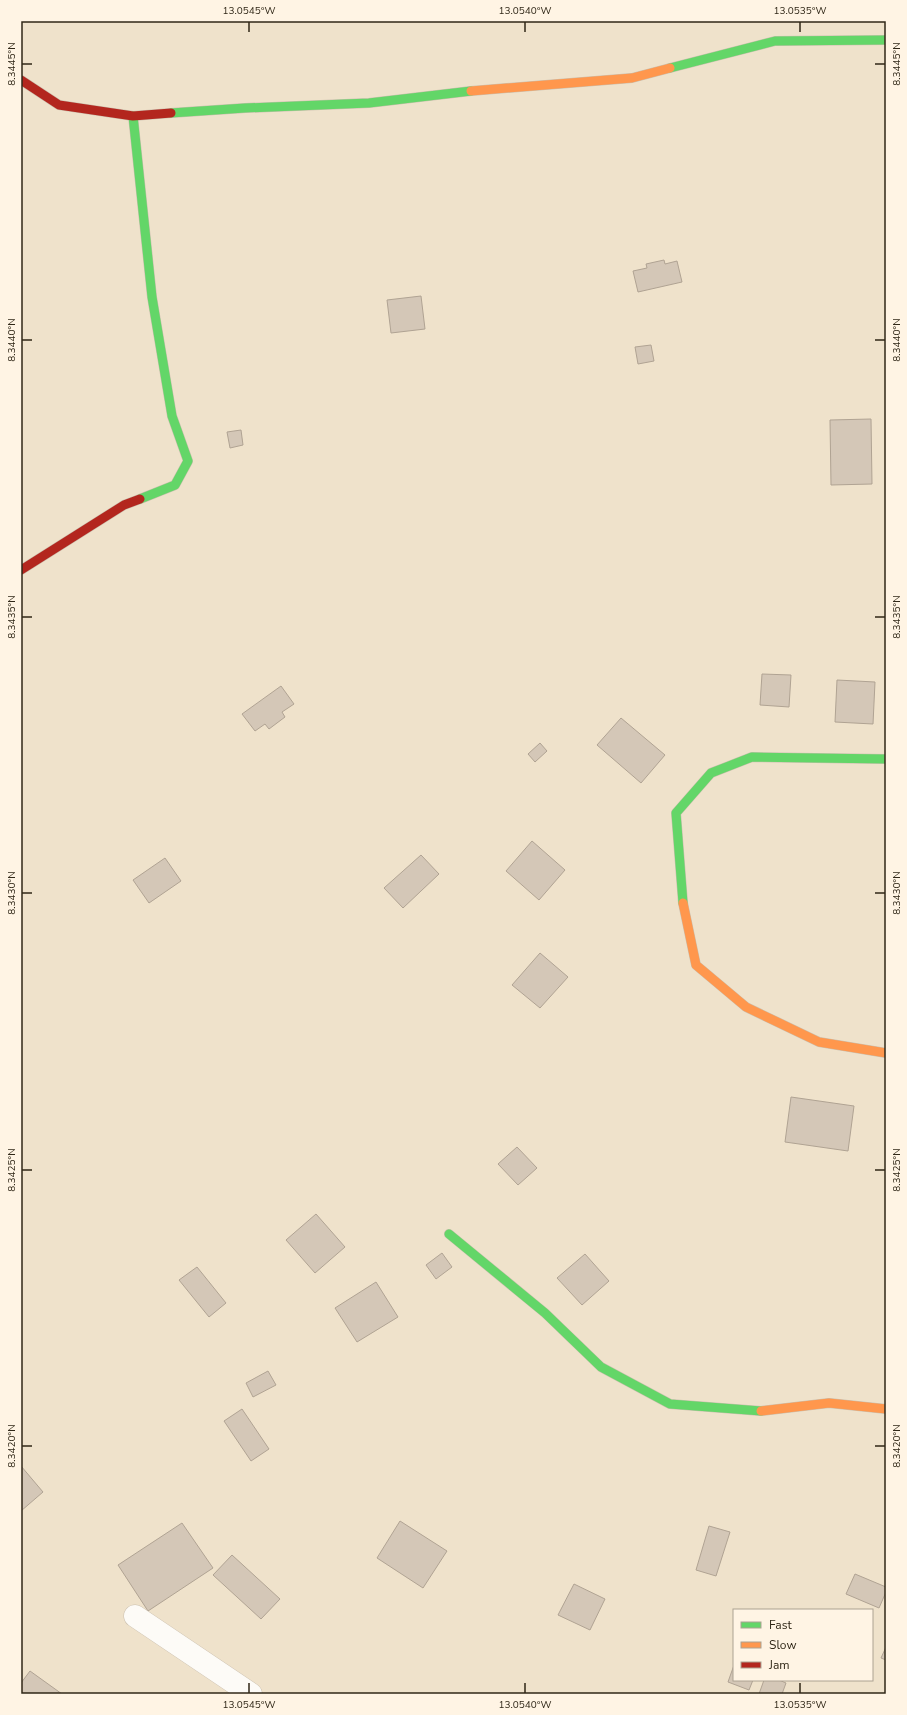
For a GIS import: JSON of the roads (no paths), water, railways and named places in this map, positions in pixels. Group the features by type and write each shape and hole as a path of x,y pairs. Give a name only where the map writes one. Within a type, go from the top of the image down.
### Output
{"street":[{"path":"21,80 59,105 133,116 245,108 369,103 453,92 632,78 775,41 886,40"},
{"path":"21,570 124,505 174,485 188,461 172,416 152,297 133,116"},
{"path":"886,759 752,757 712,773 676,813 683,902 696,965 746,1007 819,1042 886,1053"},
{"path":"449,1234 545,1313 601,1367 670,1404 757,1412 829,1403 886,1409"},
{"path":"135,1616 251,1694"}]}
